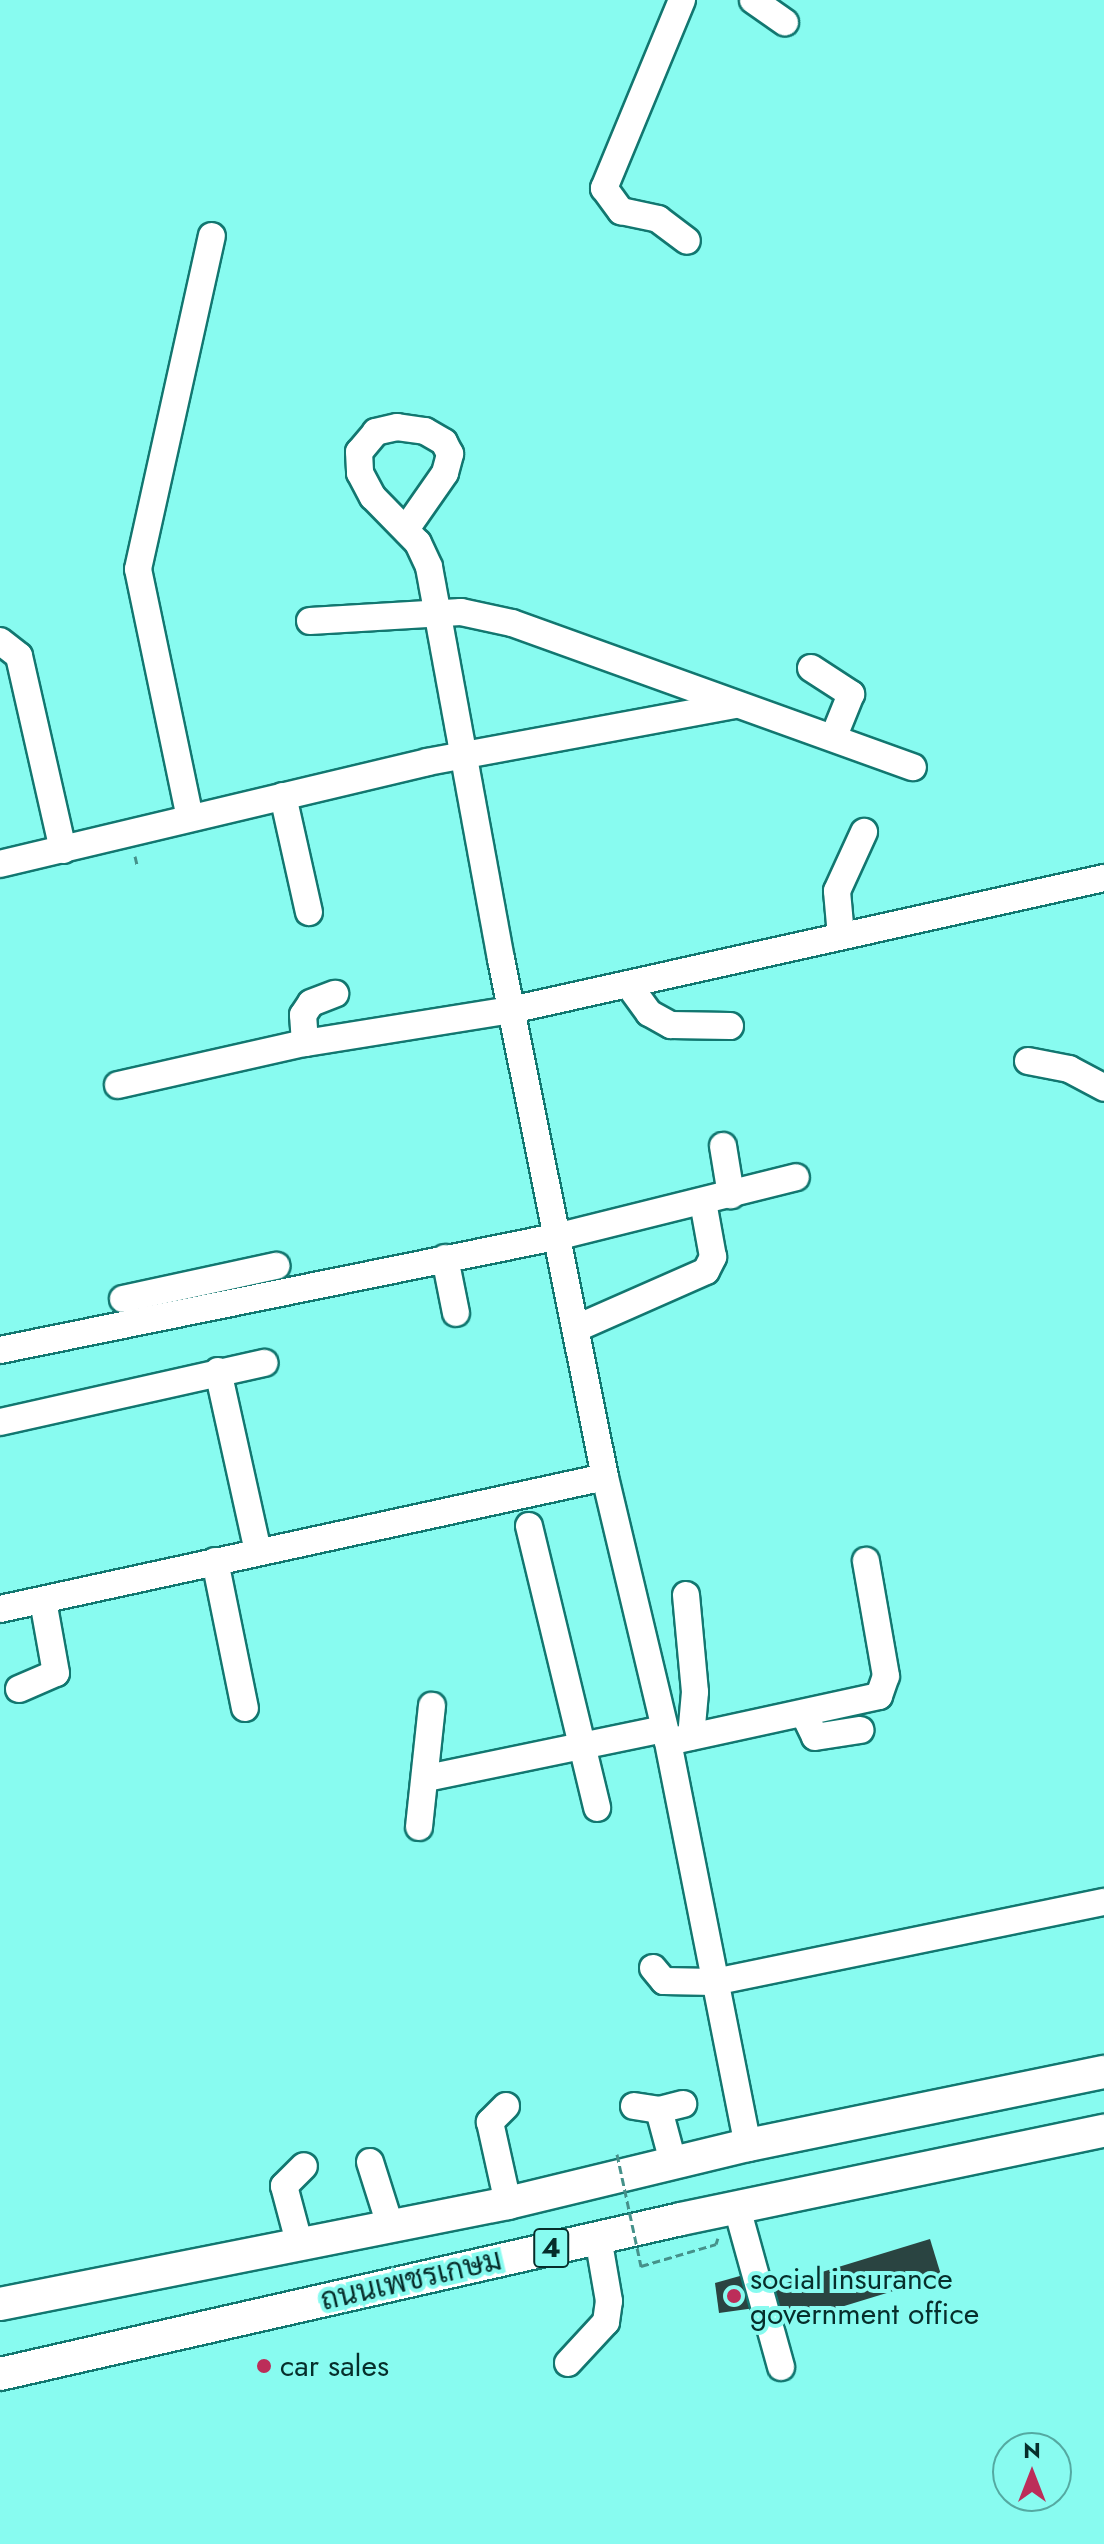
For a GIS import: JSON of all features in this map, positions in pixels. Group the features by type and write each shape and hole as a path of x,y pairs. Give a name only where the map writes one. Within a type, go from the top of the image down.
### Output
{"main road":[{"name":"ถนนเพชรเกษม","path":"0,2304 299,2242 508,2203 748,2145 1104,2072"},
{"name":"ถนนเพชรเกษม","path":"0,2374 598,2237 1104,2131"}],"street":[{"path":"682,0 604,188 621,211 658,219 687,241"},
{"path":"753,0 785,22"},
{"path":"190,818 138,569 212,236"},
{"path":"406,529 429,567 511,1010 560,1236 605,1477 674,1736 714,1982 748,2145"},
{"path":"310,621 461,612 512,623 736,705 834,736 913,767"},
{"path":"0,641 19,656 63,850"},
{"path":"811,668 851,694 834,736"},
{"path":"0,864 465,754 736,705"},
{"path":"283,796 309,912"},
{"path":"841,936 837,891 864,832"},
{"path":"118,1085 305,1043 511,1010 1104,878"},
{"path":"628,984 649,1013 671,1025 730,1026"},
{"path":"305,1043 303,1015 311,1003 335,994"},
{"path":"1028,1061 1069,1069 1104,1088"},
{"path":"723,1146 731,1195"},
{"path":"123,1299 445,1258 560,1236 796,1177"},
{"path":"577,1328 706,1271 713,1257 703,1202"},
{"path":"445,1258 456,1313"},
{"path":"0,1350 227,1288 276,1266"},
{"path":"0,1422 218,1371 265,1363"},
{"path":"218,1371 258,1552"},
{"path":"0,1609 605,1477"},
{"path":"529,1526 597,1808"},
{"path":"215,1561 245,1708"},
{"path":"427,1778 580,1746 674,1736 804,1714 879,1696 886,1688 866,1561"},
{"path":"674,1736 695,1692 686,1595"},
{"path":"19,1689 56,1673 43,1601"},
{"path":"419,1827 427,1778 432,1706"},
{"path":"804,1714 815,1737 860,1730"},
{"path":"653,1968 664,1981 714,1982 1104,1902"},
{"path":"506,2106 490,2122 508,2203"},
{"path":"659,2107 673,2162"},
{"path":"370,2162 390,2225"},
{"path":"299,2242 284,2186 304,2166"},
{"path":"733,2209 767,2334 781,2367"},
{"path":"568,2363 606,2322 609,2301 598,2237"}],"path":[{"path":"617,2154 641,2266 716,2244 733,2209"}],"building":[{"path":"930,2239 941,2276 778,2326 766,2289"},
{"name":"social insurance government office","path":"747,2274 755,2308 719,2313 715,2283"}],"place":[{"name":"social insurance government office","path":"734,2296"},
{"name":"car sales","path":"264,2366"}]}
